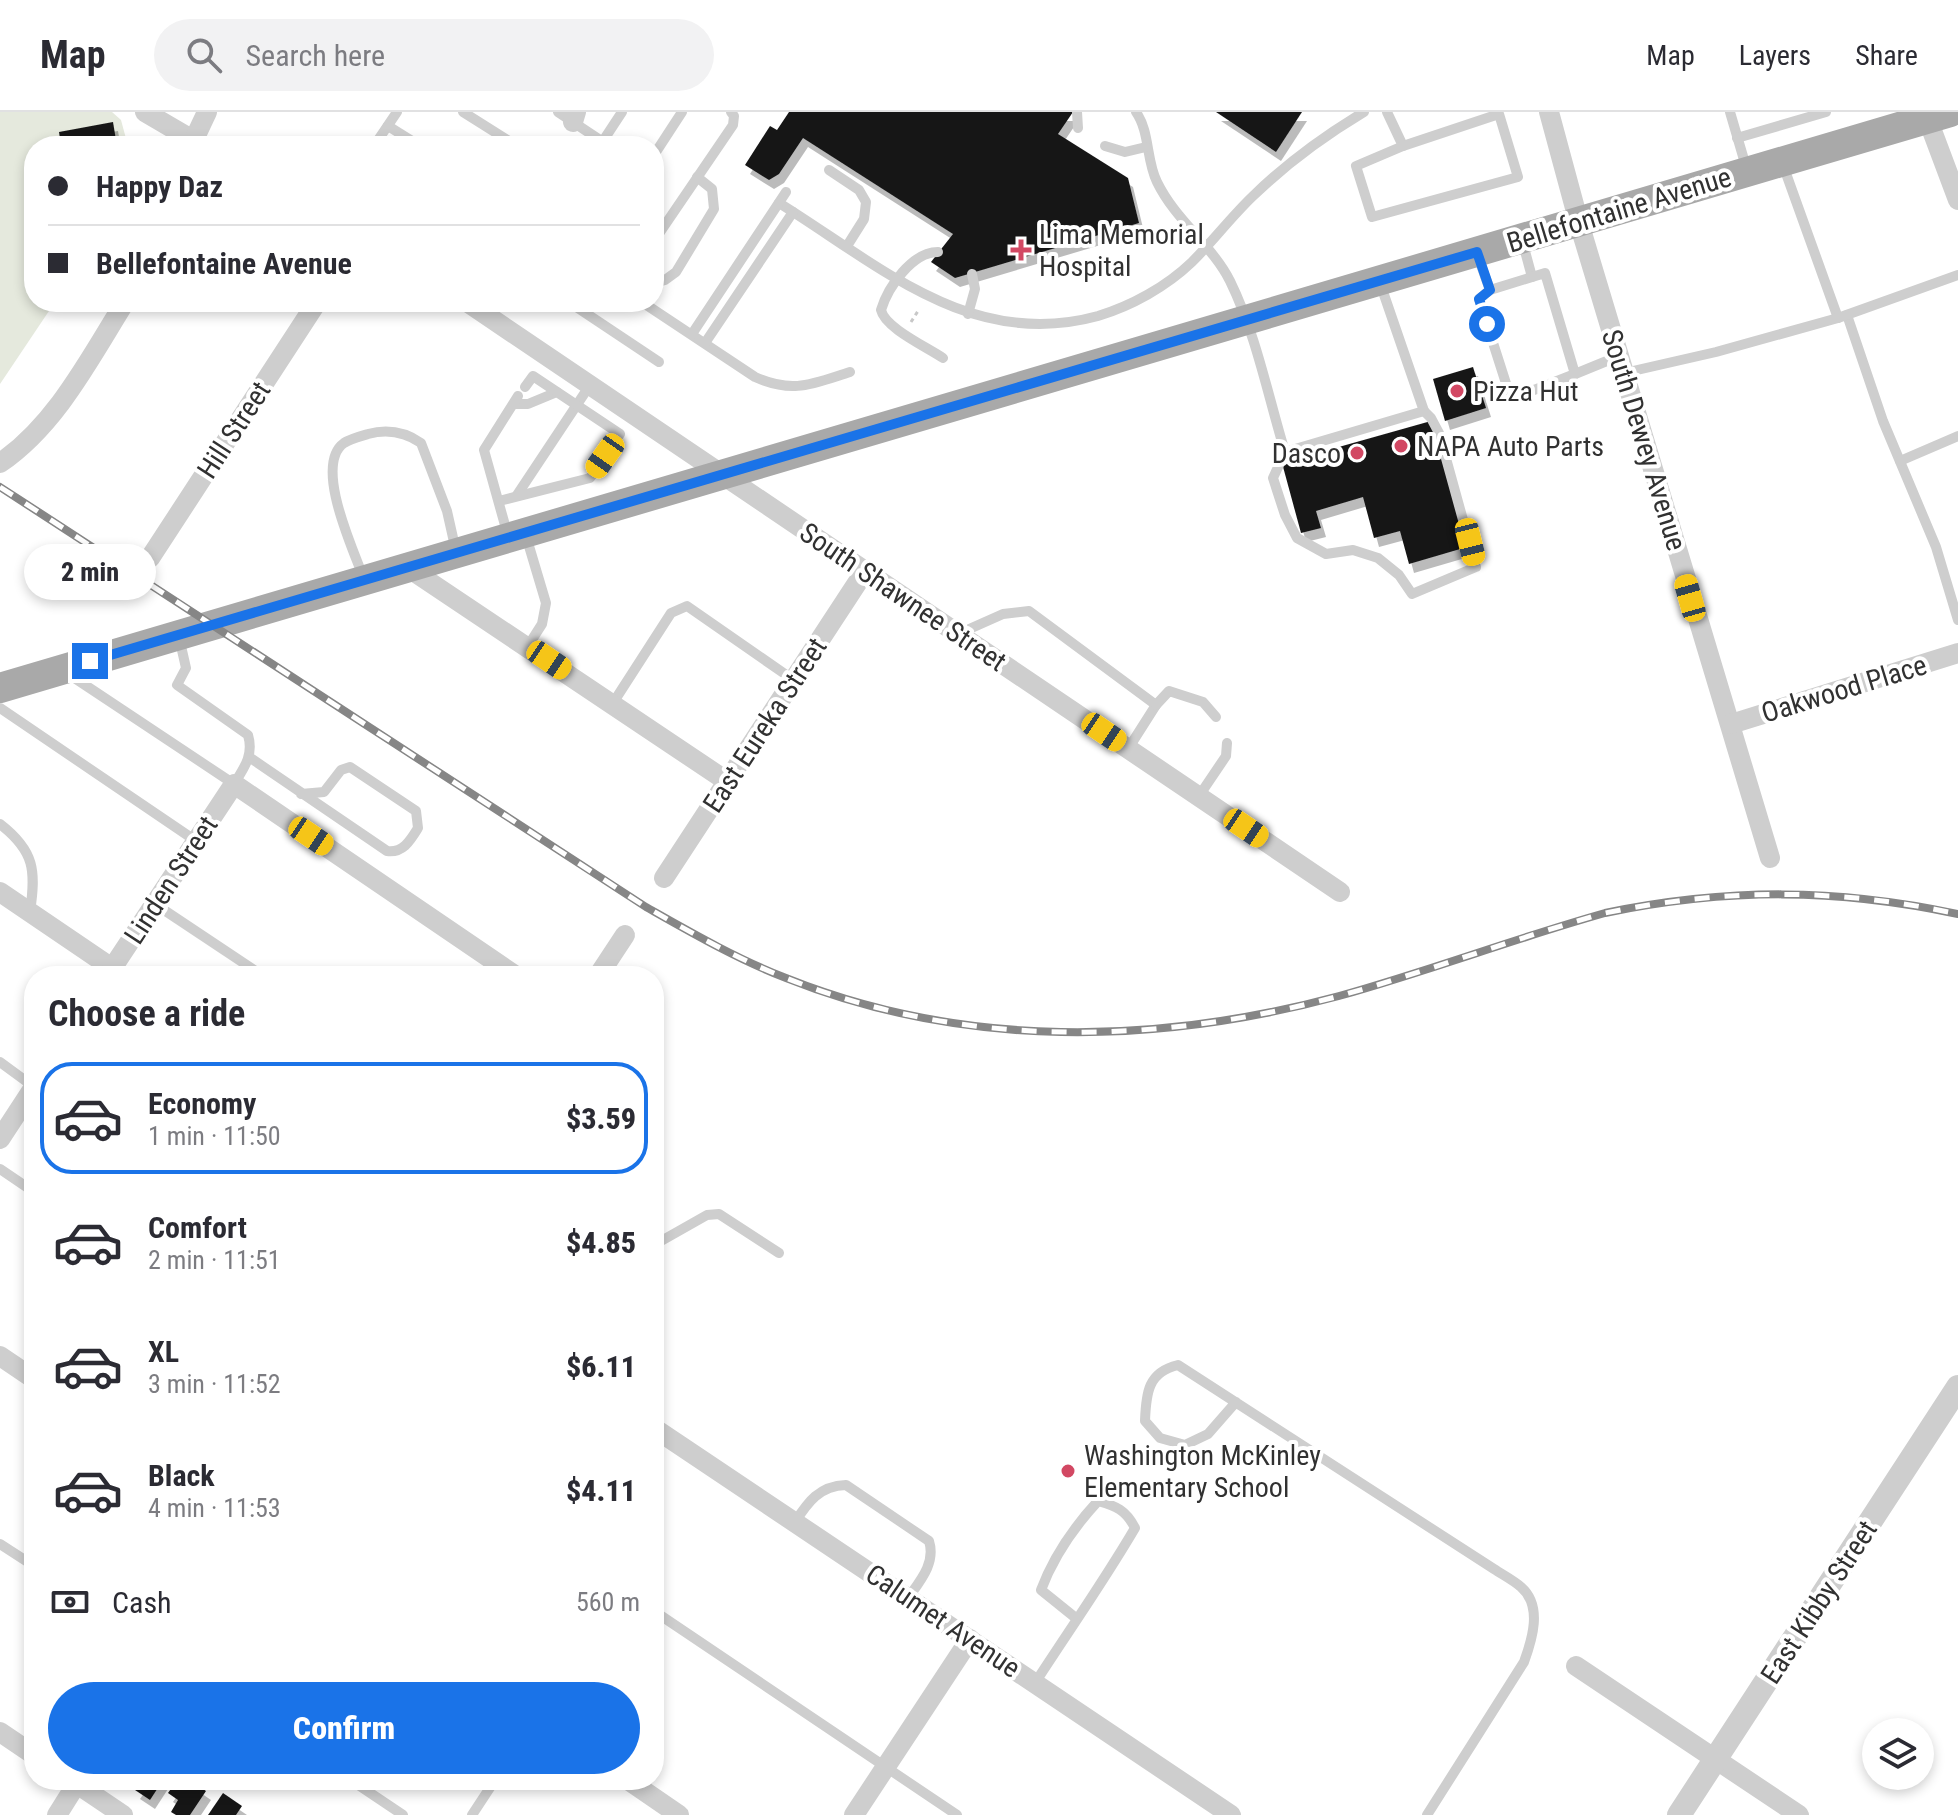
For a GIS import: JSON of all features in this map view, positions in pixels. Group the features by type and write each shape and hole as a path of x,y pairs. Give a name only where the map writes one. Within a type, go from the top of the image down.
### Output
{"main road":[{"name":"Bellefontaine Avenue","path":"0,688 1579,223 1934,114"}],"street":[{"path":"145,112 183,136"},
{"path":"199,136 207,112"},
{"name":"South Dewey Avenue","path":"1549,112 1698,625 1770,858"},
{"path":"1934,114 1958,200"},
{"path":"0,463 32,436 55,409 118,312"},
{"name":"Hill Street","path":"150,558 310,312"},
{"name":"South Shawnee Street","path":"482,312 1340,892"},
{"path":"407,567 728,782"},
{"name":"East Eureka Street","path":"664,878 865,571"},
{"name":"Oakwood Place","path":"1731,724 1958,653"},
{"path":"234,784 501,966"},
{"name":"Linden Street","path":"114,966 234,784"},
{"path":"0,892 102,966"},
{"path":"605,966 625,935"},
{"path":"0,1139 24,1102"},
{"path":"0,1356 24,1372"},
{"name":"East Kibby Street","path":"1679,1815 1958,1387"},
{"name":"Calumet Avenue","path":"664,1435 1231,1815"},
{"path":"854,1815 970,1639"},
{"path":"1576,1666 1799,1815"},
{"path":"0,1732 24,1748"},
{"path":"57,1815 71,1790"},
{"path":"88,1790 123,1815"},
{"path":"643,1790 679,1815"}],"lane":[{"path":"381,136 397,112"},
{"path":"463,112 501,136"},
{"path":"607,136 622,112"},
{"path":"664,140 682,112"},
{"path":"664,226 733,125 731,112"},
{"path":"1077,112 1075,123 1078,128"},
{"path":"1136,112 1143,126 1156,180 1171,207 1205,246 1231,283 1245,320 1285,452 1273,478 1285,515 1297,538 1326,554 1353,550 1378,558 1399,575 1412,594 1476,567 1439,433 1424,411 1380,280"},
{"path":"779,203 898,280 968,314 1008,323 1070,322 1124,307 1160,287 1193,261 1283,168 1364,112"},
{"path":"1387,112 1403,146"},
{"path":"1730,112 1747,172"},
{"path":"1737,138 1826,112"},
{"path":"1499,114 1518,177 1372,217 1356,166 1403,146 1499,114"},
{"path":"569,115 593,136"},
{"path":"388,126 404,136"},
{"path":"1105,146 1125,152 1146,147"},
{"path":"1781,162 1936,547 1958,620"},
{"path":"829,170 859,190 866,202 864,219 847,246"},
{"path":"664,280 676,272 714,209 712,189 697,177"},
{"path":"692,334 786,192"},
{"path":"705,343 793,212"},
{"path":"1522,239 1532,277"},
{"path":"938,252 919,256 882,305 883,318 943,358"},
{"path":"1477,252 1490,290"},
{"path":"1575,374 1545,273 1490,290 1479,299 1511,399 1575,374 1716,352 1842,316 1958,275"},
{"path":"968,314 975,289 972,274"},
{"path":"584,312 659,362"},
{"path":"658,312 755,377 780,387 805,386 850,372"},
{"path":"499,501 590,478 620,434 533,376 484,450 499,501 546,603 542,624 528,646"},
{"path":"517,495 590,385"},
{"path":"519,396 528,404 557,392"},
{"path":"1285,452 1424,411"},
{"path":"364,580 337,502 332,467 345,442 371,433 402,433 421,443 447,511 457,553"},
{"path":"1900,461 1958,436"},
{"path":"613,703 671,613 687,606 795,681"},
{"path":"958,634 1003,614 1029,611 1156,705"},
{"path":"61,670 234,784 249,757 251,745 248,735 177,685 186,668 178,635"},
{"path":"1128,749 1156,705 1169,691 1203,702 1216,717"},
{"path":"0,708 196,841"},
{"path":"1199,796 1226,756 1227,743"},
{"path":"249,757 301,794 387,851 396,852 404,847 418,828 416,811 350,767 341,770 324,792 301,794"},
{"path":"0,824 16,837 29,855 33,873 30,912"},
{"path":"155,904 248,966"},
{"path":"0,1062 24,1080"},
{"path":"0,1169 24,1185"},
{"path":"664,1239 707,1215 719,1214 779,1253"},
{"path":"1236,1402 1208,1434 1185,1445 1160,1438 1145,1421 1146,1401 1152,1381 1163,1368 1178,1365 1236,1402 1525,1590 1534,1615 1534,1633 1524,1662 1427,1815"},
{"path":"795,1522 811,1498 832,1485 846,1485 929,1541 932,1550 927,1570 908,1598"},
{"path":"1035,1683 1077,1619 1135,1528 1128,1514 1115,1505 1098,1501 1083,1517 1048,1571 1041,1590 1077,1619"},
{"path":"0,1544 24,1560"},
{"path":"664,1618 957,1815"},
{"path":"366,1790 403,1815"},
{"path":"472,1815 488,1790"}],"path":[{"path":"910,323 918,311"}],"shaded area":[{"path":"0,112 112,112 121,120 125,136 24,136 24,312 48,312 0,384"}],"building":[{"path":"789,112 1073,112 1058,134 1128,178 1139,223 955,278 931,262 953,234 803,138 779,174 769,180 745,165 770,126 777,130"},
{"path":"1216,112 1302,112 1276,152"},
{"path":"113,122 115,136 60,136 59,132"},
{"path":"1473,367 1486,408 1445,421 1433,379"},
{"path":"1431,421 1467,547 1409,564 1400,531 1374,538 1363,497 1316,511 1321,528 1301,533 1282,463"},
{"path":"135,1790 156,1790 150,1800"},
{"path":"170,1790 206,1791 190,1815 171,1812 178,1800 168,1793"},
{"path":"223,1793 242,1806 236,1815 208,1815"}],"railway":[{"path":"0,487 646,907 768,971 853,1001 922,1018 991,1028 1061,1032 1131,1031 1201,1024 1339,996 1605,913 1695,899 1738,895 1825,896 1869,899 1958,914"}],"place":[{"name":"Lima Memorial Hospital","path":"1021,250"},
{"name":"Pizza Hut","path":"1457,391"},
{"name":"NAPA Auto Parts","path":"1401,446"},
{"name":"Dasco","path":"1357,453"},
{"name":"Washington McKinley Elementary School","path":"1068,1471"}],"route":[{"path":"90,661 1477,252 1490,290 1479,299 1487,324"}]}
